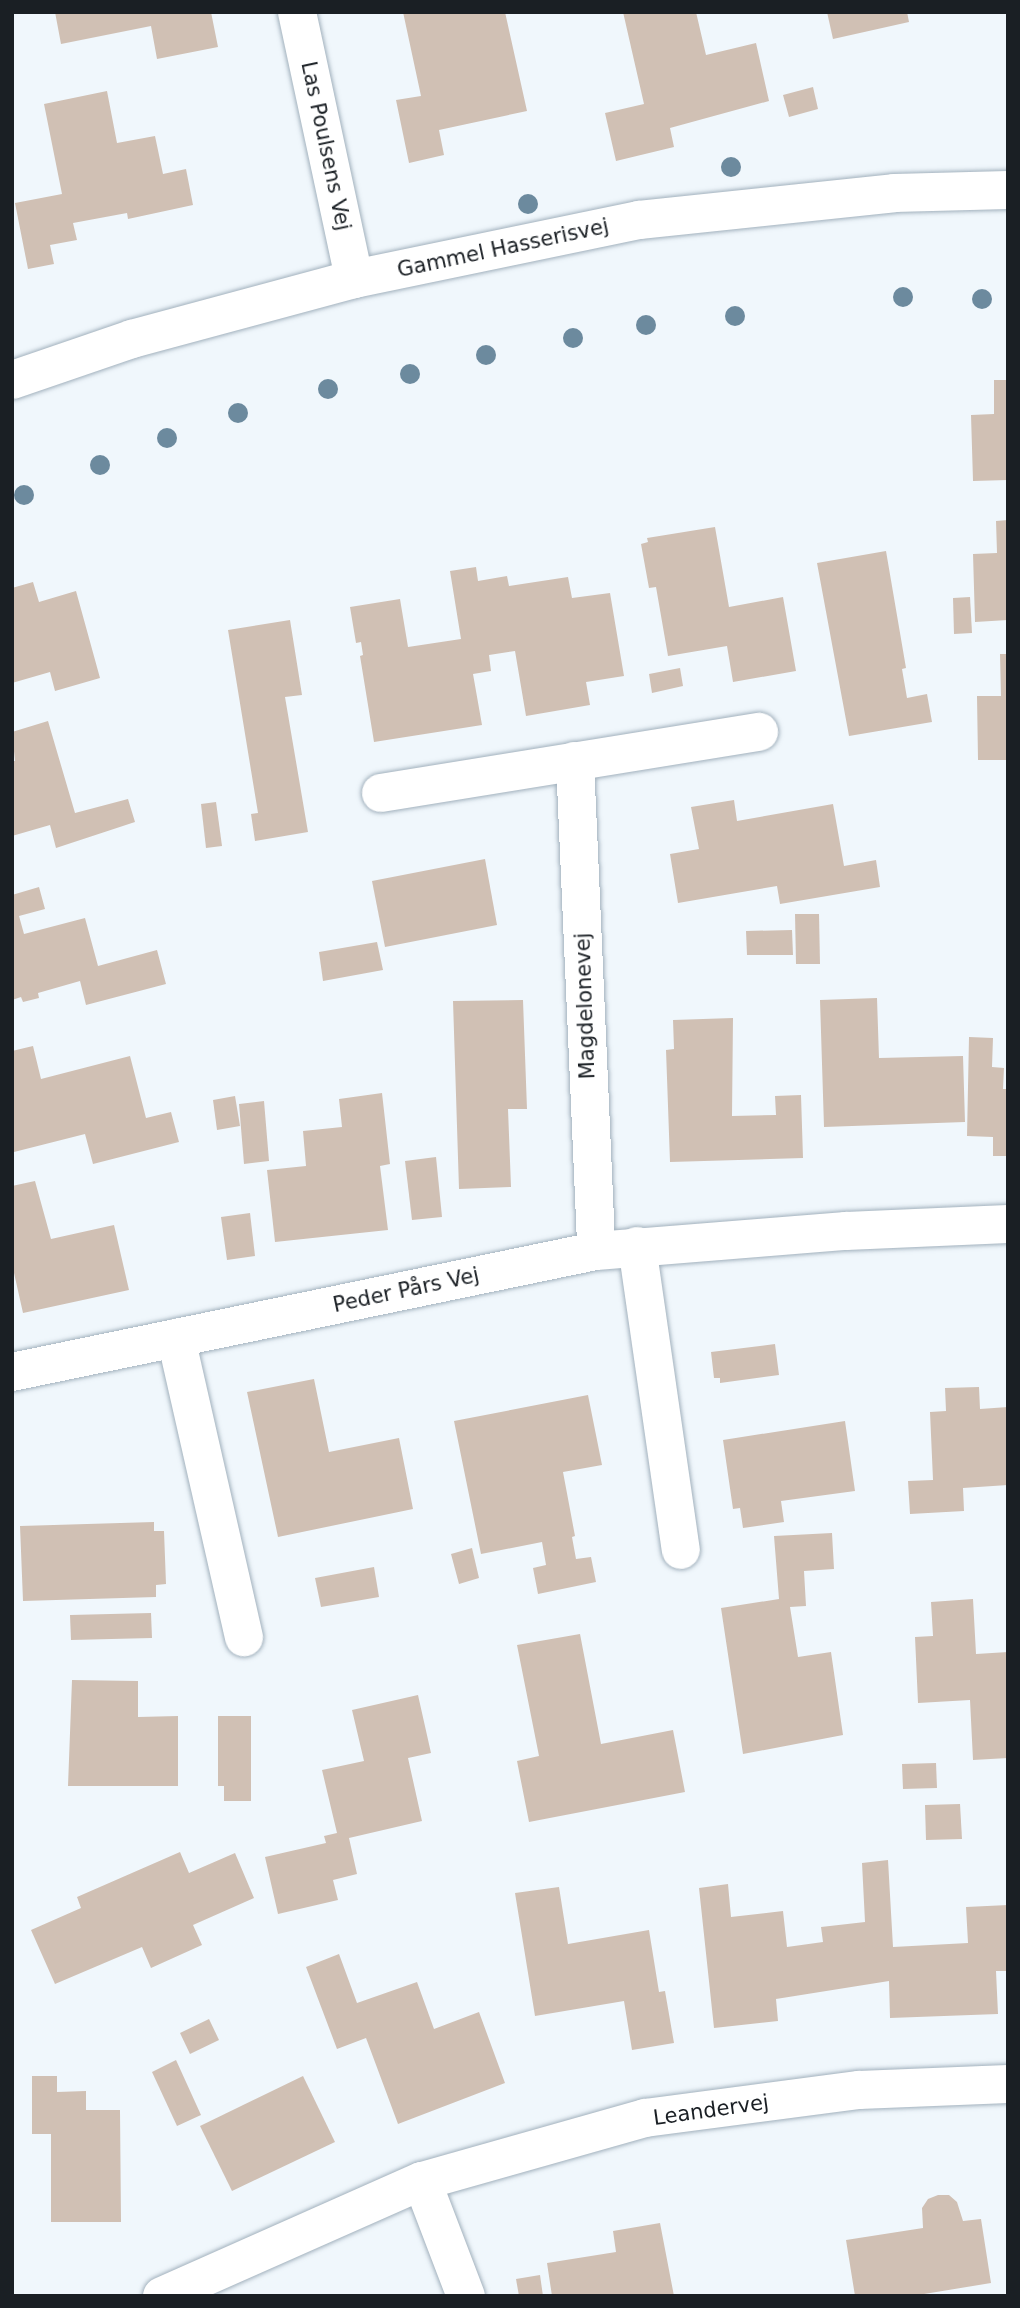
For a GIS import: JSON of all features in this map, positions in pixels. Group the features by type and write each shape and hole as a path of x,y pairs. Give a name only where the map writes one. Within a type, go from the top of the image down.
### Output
{"street":[{"name":"Las Poulsens Vej","path":"297,12 354,279"},
{"name":"Gammel Hasserisvej","path":"12,380 132,339 354,279 639,220 894,193 1008,190"},
{"path":"381,793 760,732"},
{"name":"Magdelonevej","path":"575,761 596,1251"},
{"name":"Peder Pårs Vej","path":"12,1372 596,1251 637,1246 1008,1224"},
{"path":"637,1246 681,1550"},
{"path":"176,1338 244,1637"},
{"name":"Leandervej","path":"162,2296 422,2181 645,2118 859,2090 1008,2084"},
{"path":"422,2181 466,2296"}],"building":[{"path":"55,12 211,12 218,47 157,59 151,26 61,44"},
{"path":"403,12 505,12 527,111 439,130 444,155 409,163 396,100 421,96"},
{"path":"623,12 696,12 706,55 756,43 769,101 670,128 674,147 616,161 605,113 644,104"},
{"path":"827,12 907,12 909,22 833,39"},
{"path":"813,87 818,109 789,117 783,95"},
{"path":"107,91 117,143 155,136 163,174 186,169 193,205 128,219 127,213 73,223 77,240 50,245 54,264 28,269 15,203 62,194 44,104"},
{"path":"994,380 1008,380 1008,480 973,481 971,415 994,414"},
{"path":"1008,520 1008,620 975,622 973,554 997,553 996,521"},
{"path":"715,527 729,607 783,597 796,671 733,682 727,646 668,656 656,587 649,588 641,544 648,542 647,538"},
{"path":"886,551 906,668 902,669 907,698 927,694 932,722 849,736 817,563"},
{"path":"476,567 478,581 507,576 509,586 568,577 572,598 610,593 624,676 586,682 590,705 526,716 515,651 489,655 491,671 473,674 482,725 374,742 360,656 363,655 361,642 356,643 350,607 400,599 408,647 461,639 450,571"},
{"path":"33,582 39,602 76,591 100,678 55,691 50,672 12,683 12,588"},
{"path":"970,597 972,633 954,634 953,598"},
{"path":"290,620 302,695 285,697 308,832 255,841 251,814 258,813 228,630"},
{"path":"1000,654 1008,654 1008,760 978,760 977,696 1001,696"},
{"path":"680,668 683,686 652,693 649,674"},
{"path":"48,721 75,813 128,799 135,822 56,848 50,825 12,836 12,761 15,761 12,732"},
{"path":"734,800 737,821 833,804 844,866 876,860 880,887 780,904 777,886 678,903 670,854 699,849 691,807"},
{"path":"216,802 222,846 206,848 201,804"},
{"path":"485,859 497,925 385,947 372,881"},
{"path":"39,887 45,909 19,916 24,934 85,918 98,966 157,950 166,984 86,1005 80,981 38,993 39,998 23,1002 21,997 12,1000 12,895"},
{"path":"795,914 819,914 820,964 796,964"},
{"path":"792,930 793,955 747,955 746,931"},
{"path":"377,942 383,970 323,981 319,952"},
{"path":"877,998 879,1058 963,1056 965,1122 824,1127 820,1000"},
{"path":"523,1000 527,1109 508,1109 511,1187 459,1189 453,1001"},
{"path":"733,1018 732,1116 776,1115 775,1096 801,1095 803,1158 670,1162 666,1050 674,1049 673,1020"},
{"path":"969,1037 993,1038 992,1067 1004,1068 1003,1089 1008,1089 1008,1156 993,1156 993,1137 967,1136"},
{"path":"33,1046 41,1079 130,1056 146,1118 171,1112 179,1142 93,1164 85,1134 14,1152 12,1051"},
{"path":"382,1093 390,1164 380,1166 388,1230 275,1242 267,1170 306,1166 303,1131 342,1127 339,1099"},
{"path":"235,1096 240,1126 217,1130 213,1100"},
{"path":"264,1101 269,1161 244,1164 239,1104"},
{"path":"436,1157 442,1217 412,1220 405,1161"},
{"path":"35,1181 51,1239 114,1225 129,1290 23,1313 12,1264 12,1186"},
{"path":"250,1213 255,1256 227,1260 221,1217"},
{"path":"775,1344 779,1375 720,1383 720,1378 714,1378 711,1352"},
{"path":"314,1379 329,1452 399,1438 413,1509 278,1537 247,1392"},
{"path":"979,1387 980,1409 1008,1407 1008,1485 963,1488 964,1511 910,1514 908,1481 933,1480 930,1412 946,1411 945,1388"},
{"path":"588,1395 602,1465 563,1472 575,1536 572,1537 576,1559 591,1557 596,1582 538,1594 533,1568 546,1565 542,1542 481,1554 454,1421"},
{"path":"845,1421 855,1491 781,1501 784,1522 743,1528 740,1508 733,1509 723,1440"},
{"path":"154,1522 154,1531 164,1531 166,1584 156,1585 156,1597 23,1601 20,1526"},
{"path":"832,1533 834,1569 804,1571 806,1606 790,1607 798,1657 831,1652 843,1735 743,1754 721,1608 779,1599 774,1536"},
{"path":"472,1548 479,1578 459,1584 451,1554"},
{"path":"374,1567 379,1597 321,1607 315,1578"},
{"path":"973,1599 976,1654 1008,1652 1008,1758 973,1760 970,1700 918,1703 915,1637 933,1636 931,1602"},
{"path":"151,1613 152,1638 71,1640 70,1615"},
{"path":"580,1634 601,1744 673,1730 685,1792 529,1822 517,1761 539,1756 517,1645"},
{"path":"72,1680 138,1681 138,1717 178,1716 178,1786 68,1786"},
{"path":"418,1695 431,1753 408,1758 422,1821 349,1838 357,1874 333,1880 338,1900 278,1914 265,1857 326,1843 324,1836 337,1833 322,1770 364,1761 352,1710"},
{"path":"218,1716 251,1716 251,1801 224,1801 224,1786 218,1786"},
{"path":"936,1763 937,1788 903,1789 902,1764"},
{"path":"960,1804 962,1839 926,1840 925,1805"},
{"path":"180,1852 189,1873 235,1853 254,1898 193,1925 202,1945 151,1968 142,1947 55,1984 31,1930 81,1908 77,1897"},
{"path":"888,1860 893,1947 968,1943 966,1907 1008,1905 1008,1971 996,1971 998,2014 890,2018 889,1981 776,1999 778,2021 714,2028 699,1888 728,1884 731,1917 783,1911 787,1947 823,1942 821,1927 865,1922 862,1863"},
{"path":"559,1887 568,1944 649,1930 659,1992 665,1991 674,2043 632,2050 624,2001 535,2016 515,1893"},
{"path":"339,1954 357,2003 417,1982 434,2029 479,2012 505,2083 398,2124 366,2038 337,2049 306,1967"},
{"path":"209,2019 219,2040 190,2054 180,2033"},
{"path":"176,2060 201,2115 177,2126 152,2072"},
{"path":"32,2076 57,2076 57,2092 86,2091 86,2110 120,2110 121,2222 51,2222 51,2134 32,2134"},
{"path":"303,2076 335,2142 232,2191 200,2126"},
{"path":"949,2195 957,2202 963,2221 981,2219 991,2283 912,2296 855,2296 846,2240 923,2228 922,2208 928,2199"},
{"path":"660,2223 674,2296 552,2296 547,2263 616,2252 613,2231"},
{"path":"540,2275 543,2296 519,2296 516,2279"}]}
